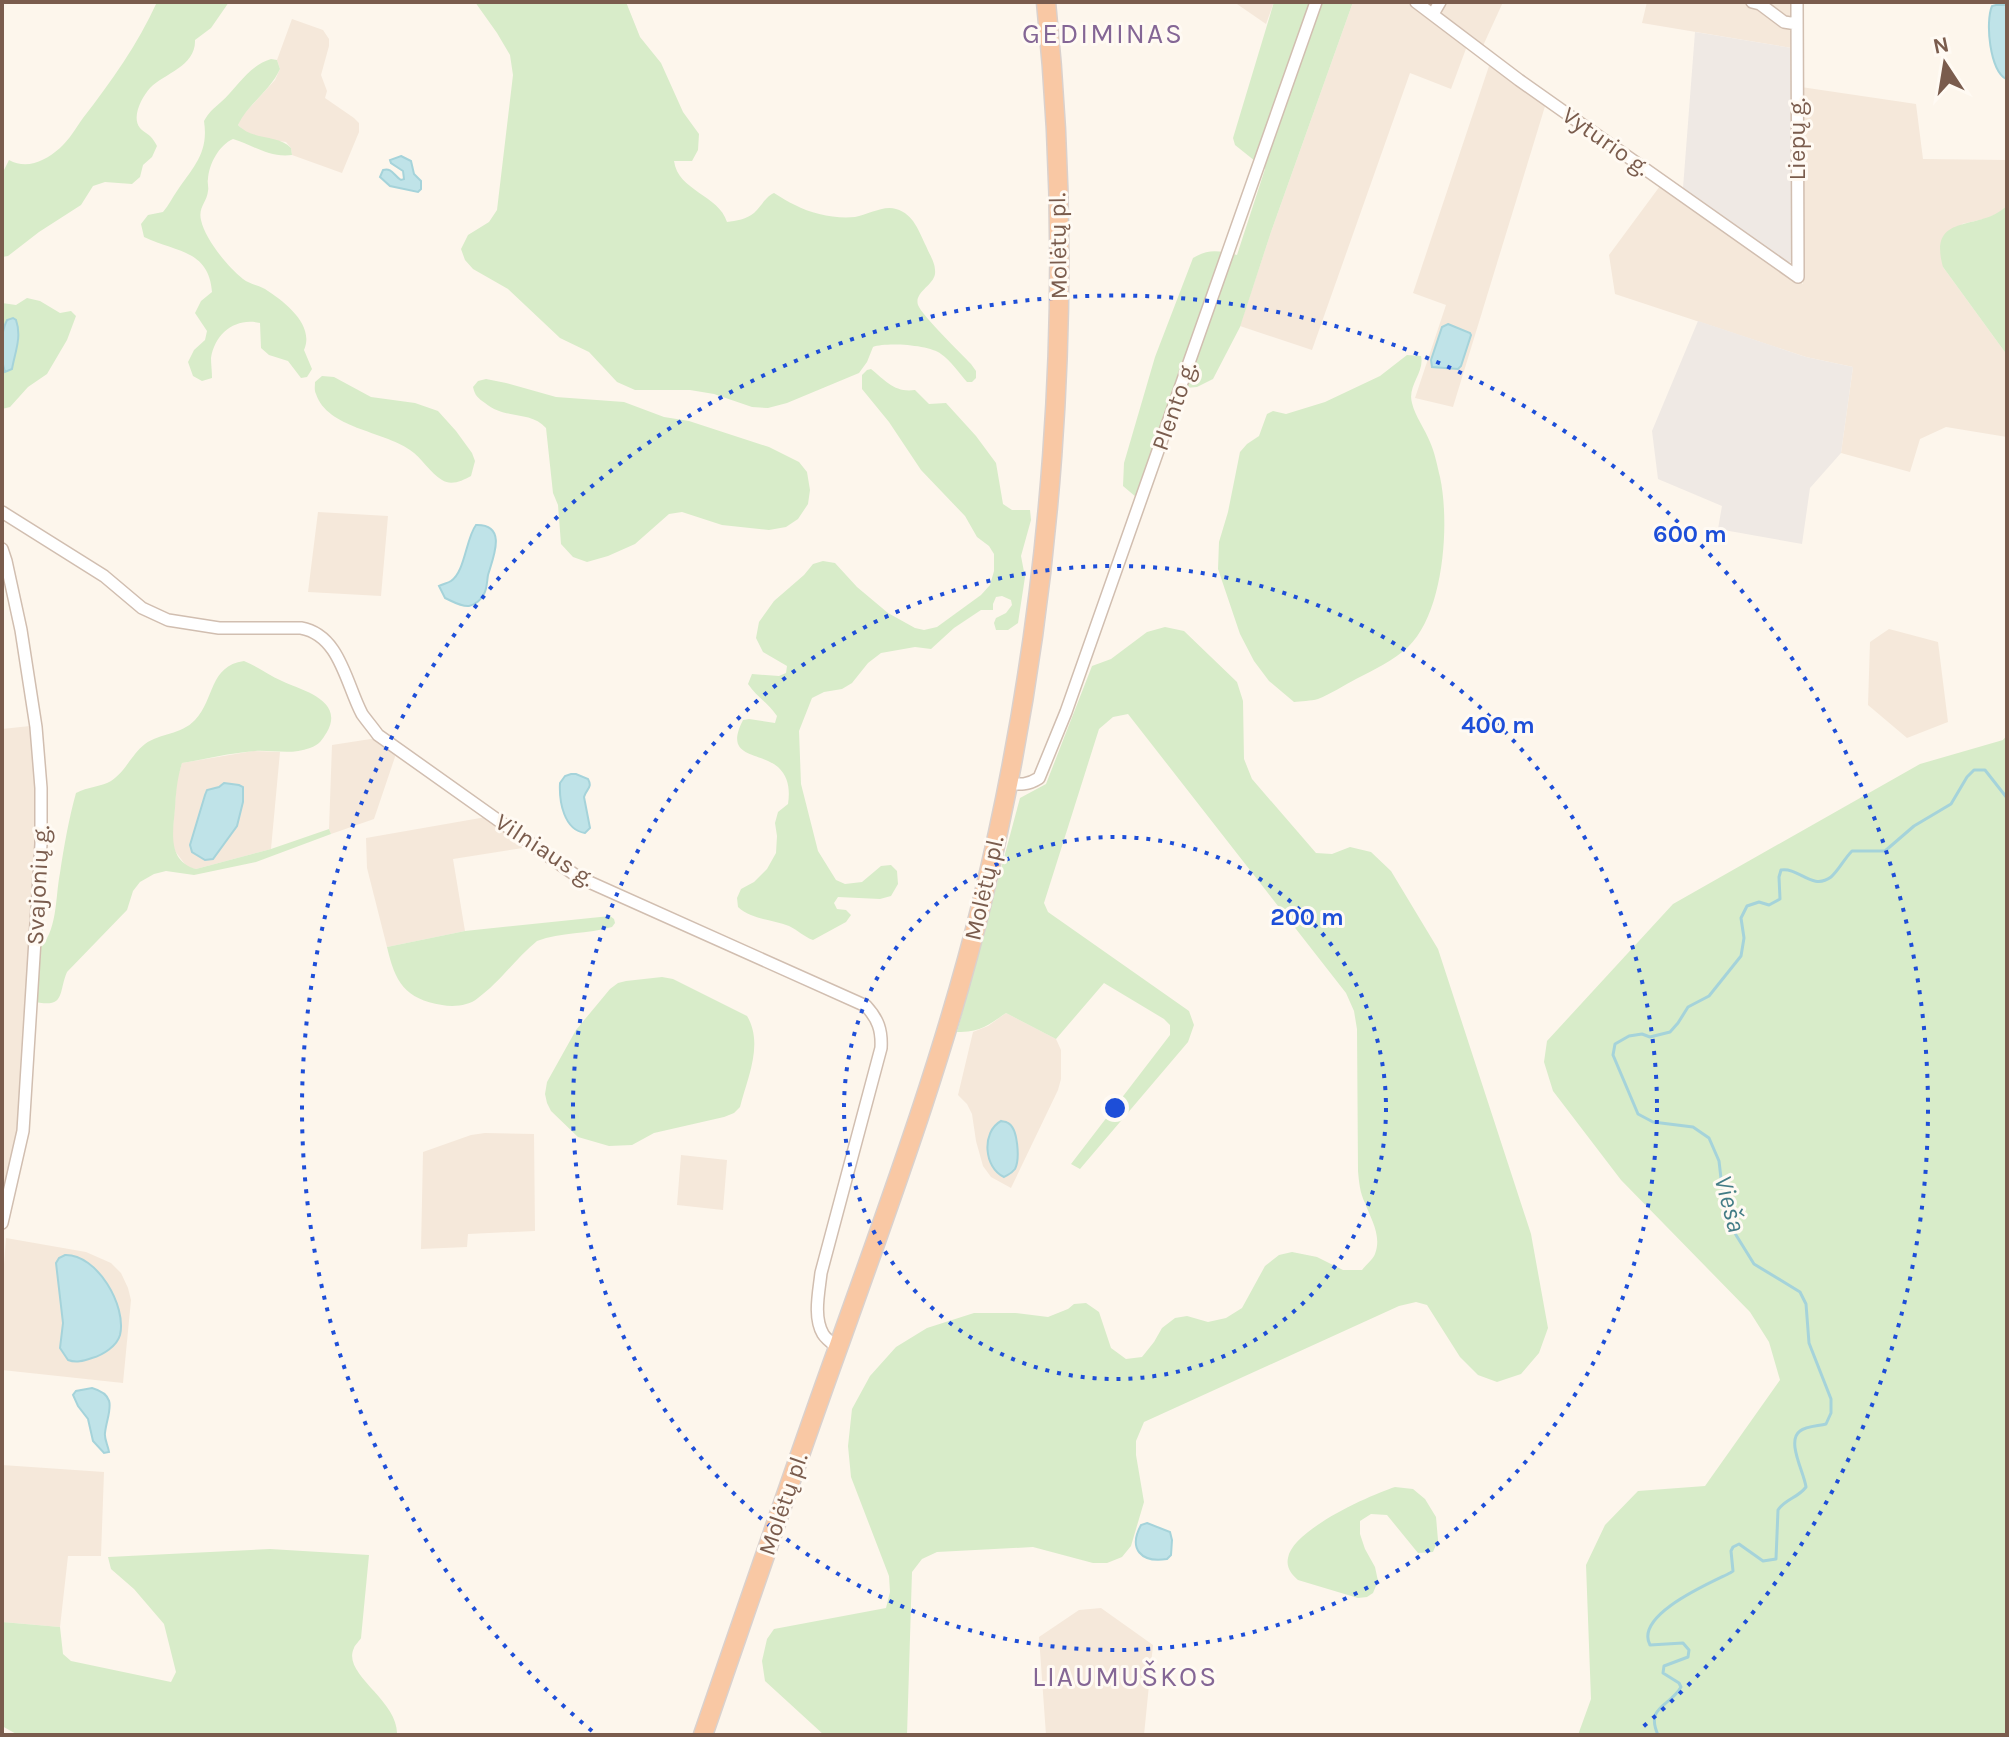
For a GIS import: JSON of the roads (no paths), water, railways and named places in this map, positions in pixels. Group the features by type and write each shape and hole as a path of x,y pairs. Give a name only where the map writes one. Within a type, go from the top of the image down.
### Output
{"highway":[{"name":"Molėtų pl.","path":"703,1735 898,1180 949,1025 982,901 1008,783 1038,598 1050,475 1059,318 1055,111 1046,2"}],"street":[{"name":"Plento g.","path":"1008,783 1030,784 1039,778 1066,712 1316,2"},
{"name":"Vyturio g.","path":"1416,2 1519,80 1798,277"},
{"path":"1433,14 1440,2"},
{"path":"1752,2 1760,4 1784,22 1797,24"},
{"name":"Liepų g.","path":"1797,2 1798,277"},
{"name":"Vilniaus g.","path":"2,512 104,576 142,608 168,620 219,628 313,630 335,651 363,715 378,735 578,877 866,1006 880,1027 881,1048 821,1273 818,1305 824,1336 838,1348"},
{"name":"Svajonių g.","path":"2,549 21,630 36,727 41,788 41,844 23,1131 2,1223"}],"water":[{"path":"2007,5 2006,79 1996,66 1990,46 1990,14 1992,6"},
{"path":"401,156 411,161 414,174 421,181 418,192 390,186 380,177 386,169 404,179 403,171 390,160"},
{"path":"13,318 18,326 17,344 12,369 5,372 2,339 7,320"},
{"path":"1448,324 1471,335 1458,369 1432,367 1431,360 1442,327"},
{"path":"476,525 492,530 496,543 485,592 478,602 466,606 445,598 439,586 456,577"},
{"path":"571,774 589,782 584,797 590,828 585,833 572,827 562,806 560,783"},
{"path":"224,783 243,787 243,802 237,826 213,859 205,860 192,852 190,845 207,790"},
{"path":"1001,1121 1011,1126 1018,1151 1015,1169 1004,1177 992,1166 988,1150 990,1133"},
{"path":"65,1255 77,1257 98,1272 114,1297 121,1323 120,1335 113,1346 101,1355 80,1361 68,1360 60,1348 63,1323 56,1263"},
{"path":"92,1388 101,1391 109,1400 105,1435 109,1452 104,1453 93,1441 88,1419 73,1395 76,1391"},
{"path":"1147,1523 1170,1532 1171,1555 1167,1559 1150,1559 1139,1552 1137,1534 1141,1525"}],"waterway":[{"name":"Vieša","path":"1658,1735 1655,1725 1657,1712 1681,1687 1663,1673 1664,1666 1688,1657 1689,1650 1683,1643 1650,1645 1648,1634 1653,1622 1676,1602 1733,1571 1733,1547 1739,1544 1763,1561 1776,1559 1778,1510 1806,1487 1795,1449 1796,1436 1805,1428 1826,1424 1831,1413 1831,1399 1809,1343 1806,1304 1800,1292 1754,1264 1736,1235 1728,1215 1719,1161 1709,1138 1693,1127 1653,1122 1638,1114 1613,1055 1615,1044 1629,1036 1642,1034 1650,1037 1670,1032 1688,1007 1709,996 1741,956 1744,938 1741,918 1747,906 1759,902 1769,905 1780,899 1781,870 1824,881 1834,874 1852,851 1885,851 1914,826 1951,804 1974,770 1985,770 2007,798"}],"district":[{"name":"GEDIMINAS","path":"1103,33"},
{"name":"LIAUMUŠKOS","path":"1125,1676"}]}
